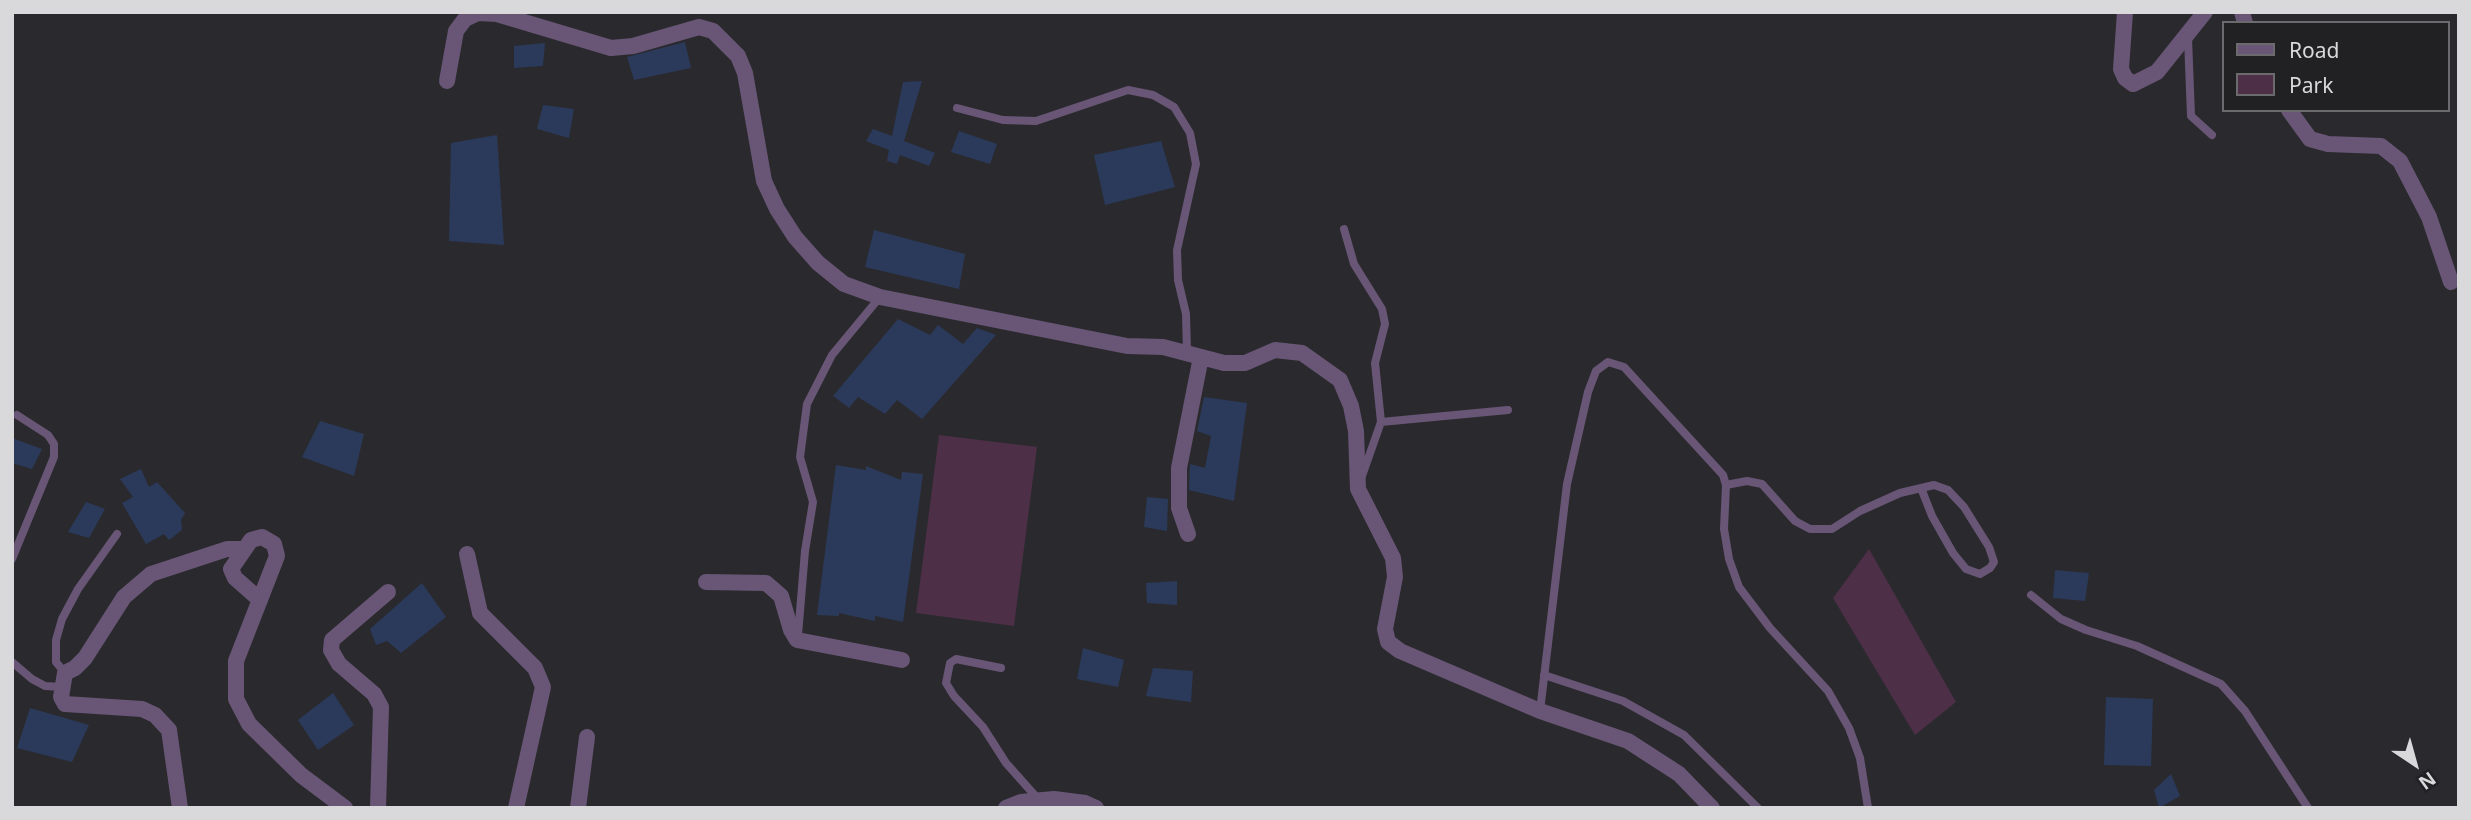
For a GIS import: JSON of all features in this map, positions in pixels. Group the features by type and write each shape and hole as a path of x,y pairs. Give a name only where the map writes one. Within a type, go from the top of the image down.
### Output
{"street":[{"path":"2125,12 2121,69 2124,78 2133,84 2157,72 2188,38 2205,12"},
{"path":"447,81 456,31 465,19 478,13 497,14 611,48 633,46 699,27 713,31 738,56 746,73 764,181 777,209 795,237 818,263 844,284 880,297 1127,346 1163,347 1224,363 1245,363 1275,350 1303,354 1340,380 1351,406 1356,431 1355,464 1358,489 1393,558 1395,577 1385,629 1388,642 1400,651 1540,711 1628,741 1679,774 1712,808"},
{"path":"2290,112 2310,139 2328,144 2381,146 2400,161 2429,217 2451,282"},
{"path":"1188,534 1179,508 1179,468 1194,354"},
{"path":"260,600 235,578 231,569 251,540 262,537 274,544 277,556 260,600 236,661 236,699 249,724 301,775 345,808"},
{"path":"180,808 174,748 169,730 155,715 142,709 65,704 61,697 63,680 85,658 124,597 151,574 227,549 243,550"},
{"path":"467,554 480,613 535,668 543,687 516,808"},
{"path":"706,582 766,583 775,587 797,640 902,660"},
{"path":"378,808 381,707 374,695 340,664 331,650 332,640 388,592"},
{"path":"578,808 587,737"},
{"path":"1006,808 1039,800 1085,803 1096,808"}],"lane":[{"path":"2188,38 2191,116 2212,135"},
{"path":"957,108 1003,120 1036,121 1128,90 1153,95 1174,107 1190,133 1196,163 1177,250 1178,280 1194,354"},
{"path":"1344,229 1354,264 1382,309 1385,324 1375,363 1381,422 1358,489"},
{"path":"797,640 805,551 813,502 800,457 807,404 832,355 880,297"},
{"path":"1540,711 1567,484 1588,392 1596,371 1608,362 1624,367 1689,440 1712,460 1726,485 1724,529 1728,559 1739,587 1770,628 1828,691 1849,728 1860,758 1868,808"},
{"path":"1381,422 1508,410"},
{"path":"12,559 54,457 54,444 48,435 17,415"},
{"path":"1726,485 1747,481 1762,484 1795,521 1810,529 1832,529 1880,502 1921,488 1934,485 1948,490 1964,507 1989,547 1994,562 1990,568 1980,575 1966,569 1942,535 1921,488"},
{"path":"12,662 45,686 63,680 56,662 56,640 62,619 78,590 117,534"},
{"path":"2031,595 2061,619 2137,646 2221,684 2245,711 2308,808"},
{"path":"1001,668 956,659 950,663 946,683 954,696 983,727 1006,763 1039,800"},
{"path":"1544,675 1623,701 1684,735 1758,808"}],"green space":[{"path":"939,435 1037,447 1014,626 916,613"},
{"path":"1869,549 1956,702 1915,735 1833,598"}],"building":[{"path":"685,42 691,68 634,80 627,57"},
{"path":"545,43 543,66 514,68 514,46"},
{"path":"922,81 904,141 935,153 929,166 900,155 897,164 887,161 889,150 866,141 873,129 892,136 903,82"},
{"path":"543,105 574,109 569,138 537,129"},
{"path":"959,131 997,144 990,164 951,152"},
{"path":"497,135 504,245 449,241 451,143"},
{"path":"1161,141 1175,187 1105,205 1094,155"},
{"path":"874,230 965,254 959,289 865,267"},
{"path":"898,319 930,335 938,325 963,344 977,328 996,335 922,419 897,400 885,414 858,397 849,408 833,396"},
{"path":"1204,397 1247,403 1234,501 1189,490 1190,464 1205,468 1211,436 1197,431"},
{"path":"320,421 364,434 354,476 302,457"},
{"path":"12,438 42,449 32,469 12,463"},
{"path":"836,465 866,470 866,466 901,480 902,472 923,474 903,622 875,616 875,621 839,613 839,616 817,615"},
{"path":"141,469 149,487 157,482 185,513 181,520 182,530 169,540 164,534 146,544 122,503 133,497 120,479"},
{"path":"1147,497 1168,499 1167,531 1144,527"},
{"path":"86,502 105,509 89,538 68,532"},
{"path":"2055,570 2089,573 2085,601 2053,598"},
{"path":"1177,581 1177,605 1147,603 1146,583"},
{"path":"422,583 446,617 401,653 387,641 376,645 370,629"},
{"path":"1083,648 1124,660 1118,687 1077,679"},
{"path":"1153,668 1193,671 1191,702 1146,696"},
{"path":"333,693 354,725 318,750 298,720"},
{"path":"2106,697 2153,699 2151,766 2104,765"},
{"path":"30,708 89,725 72,762 17,748"},
{"path":"2171,774 2180,796 2159,808 2154,790"}]}
